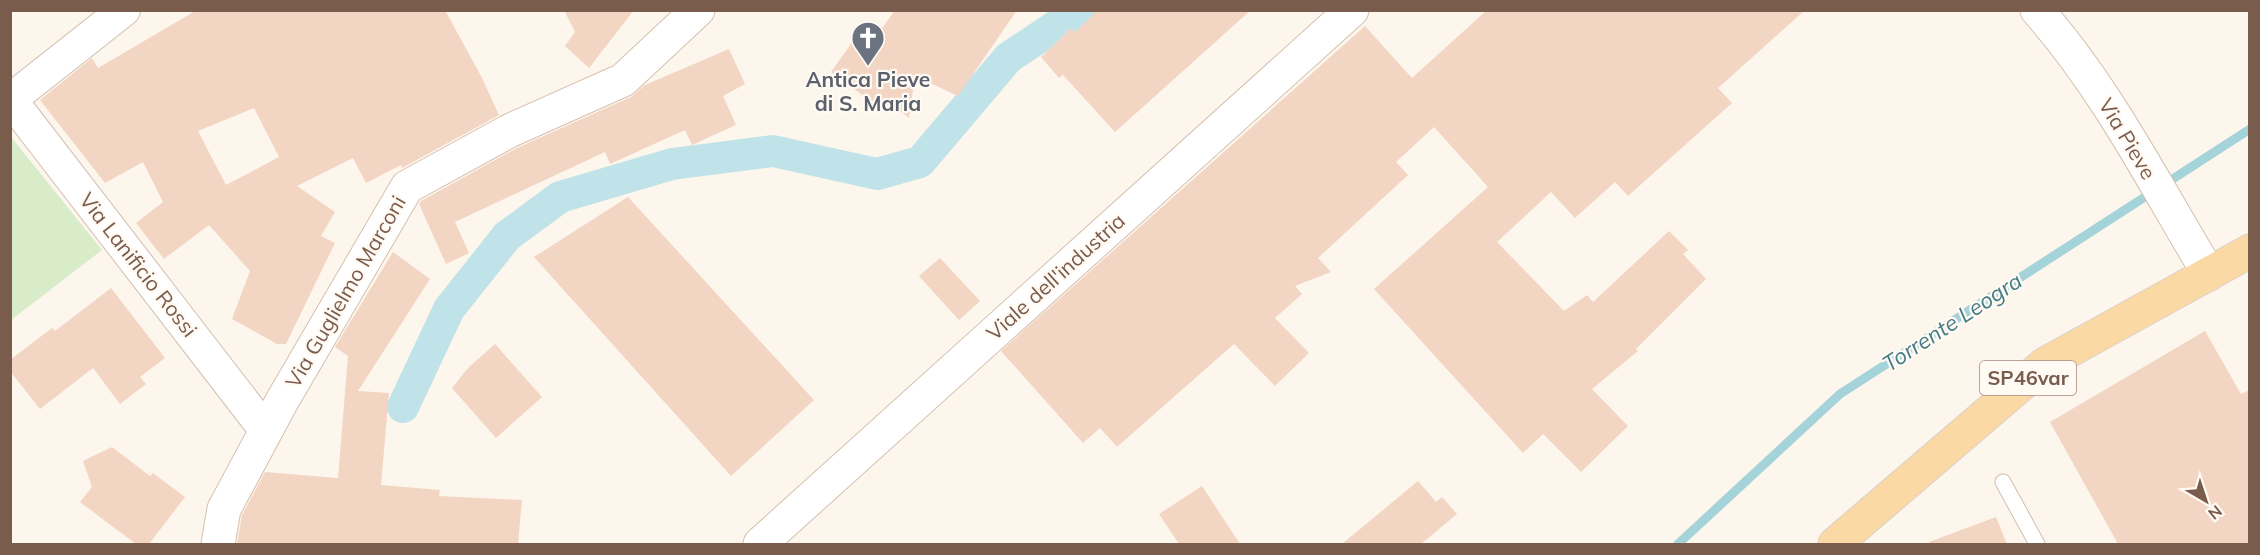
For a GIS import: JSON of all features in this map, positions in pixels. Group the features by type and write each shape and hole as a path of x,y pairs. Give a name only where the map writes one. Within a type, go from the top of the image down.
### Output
{"main road":[{"name":"SP46var","path":"1835,544 2044,364 2250,251"}],"street":[{"path":"11,100 124,10"},
{"name":"Via Guglielmo Marconi","path":"218,544 224,509 266,431 407,187 509,131 623,80 698,10"},
{"name":"Viale dell'industria","path":"760,544 1352,10"},
{"name":"Via Pieve","path":"2037,10 2061,38 2104,100 2210,274"},
{"name":"Via Lanificio Rossi","path":"11,100 266,431"}],"lane":[{"path":"2003,482 2037,544"}],"green space":[{"path":"11,137 102,250 10,320"}],"building":[{"path":"197,10 445,10 482,78 499,115 402,168 401,165 366,183 353,158 297,186 335,212 321,236 335,243 286,344 277,344 232,319 250,271 209,225 164,259 136,223 163,202 143,162 105,183 40,100 92,58 98,68","holes":["254,108 279,157 226,185 198,131"]},
{"path":"564,10 634,10 589,68 565,46 575,32"},
{"path":"895,10 1017,10 958,96 915,76 909,118 889,103 884,111 831,72 865,24 878,34"},
{"path":"1098,10 1251,10 1115,132 1063,75 1059,78 1041,57 1071,28 1075,32"},
{"path":"1487,10 1805,10 1718,88 1732,103 1628,196 1615,182 1575,218 1551,192 1497,242 1564,311 1587,295 1593,302 1669,231 1688,250 1683,254 1706,279 1636,349 1638,351 1592,389 1628,426 1581,472 1543,434 1523,453 1374,289 1488,187 1434,127 1396,162 1408,175 1318,258 1331,272 1295,286 1302,294 1275,318 1309,353 1275,386 1234,344 1117,447 1100,428 1083,443 1001,351 1365,26 1412,78"},
{"path":"729,49 745,84 723,96 736,125 692,145 685,130 610,164 605,152 455,222 469,253 446,264 419,204 421,201 517,148 631,97 645,85"},
{"path":"628,197 814,400 731,476 534,257"},
{"path":"393,252 430,279 358,391 389,393 381,485 440,490 439,496 522,500 518,544 237,544 242,515 265,472 338,478 348,356 335,347"},
{"path":"940,258 980,301 959,320 919,276"},
{"path":"111,288 165,358 140,377 146,384 120,404 93,368 40,409 10,371 10,360 52,328 55,331"},
{"path":"2205,331 2241,394 2250,390 2250,544 2118,544 2050,422"},
{"path":"495,344 542,397 496,438 452,388 468,368"},
{"path":"112,447 150,476 153,473 185,497 149,544 136,544 80,502 92,487 83,461"},
{"path":"1418,481 1436,502 1442,497 1457,514 1421,544 1342,544"},
{"path":"1202,486 1240,544 1179,544 1159,514"},
{"path":"1996,517 2007,544 1930,544 1929,542"}],"waterway":[{"path":"403,407 449,309 507,236 560,197 672,164 773,151 877,174 920,162 1008,58 1080,10"},
{"name":"Torrente Leogra","path":"1678,544 1840,394 2250,129"}],"place":[{"name":"Antica Pieve di S. Maria","path":"868,67"}]}
